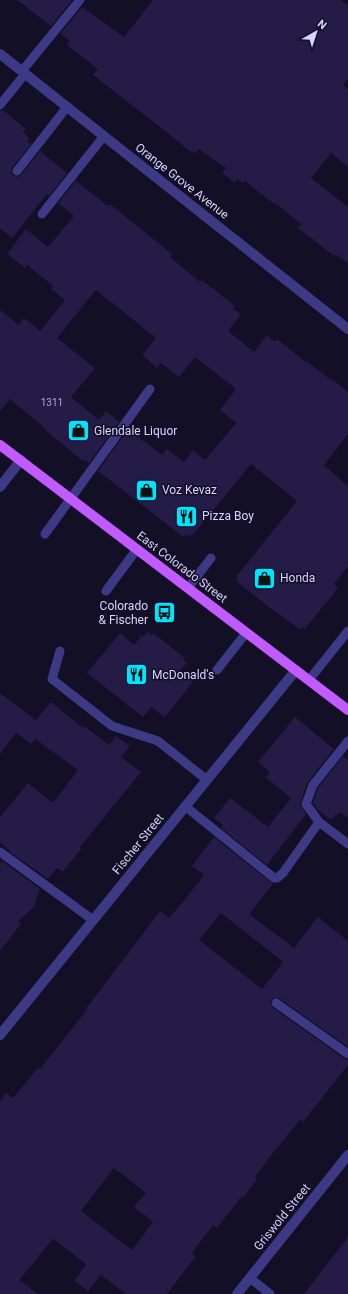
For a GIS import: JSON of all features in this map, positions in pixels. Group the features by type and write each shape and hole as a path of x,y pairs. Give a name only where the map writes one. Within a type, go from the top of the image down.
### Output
{"main road":[{"name":"East Colorado Street","path":"0,445 348,710"}],"street":[{"name":"Orange Grove Avenue","path":"0,54 348,329"},
{"path":"0,487 21,460"},
{"name":"Fischer Street","path":"0,1035 296,670"},
{"name":"Griswold Street","path":"237,1294 348,1155"}],"lane":[{"path":"0,105 80,0"},
{"path":"18,171 67,107"},
{"path":"42,214 104,136"},
{"path":"45,534 72,499 150,389"},
{"path":"106,591 138,549"},
{"path":"188,588 211,558"},
{"path":"309,680 348,631"},
{"path":"217,670 246,632"},
{"path":"60,651 52,679 112,726 158,741 207,780"},
{"path":"348,741 313,785 306,804 319,822 348,844"},
{"path":"185,806 274,878 277,878 283,873 319,822"},
{"path":"0,852 93,920"},
{"path":"276,1002 348,1054"},
{"path":"250,1278 270,1294"}],"building":[{"path":"17,0 72,0 51,26"},
{"path":"153,0 341,0 348,5 348,79 343,85 348,89 348,167 331,153 311,178 348,207 348,263 335,254 334,256 298,228 301,224 275,203 274,204 245,181 243,183 238,179 235,183 222,173 226,168 199,149 195,153 192,151 191,152 93,75 98,69 67,45 70,41 60,34 82,7 124,37"},
{"path":"3,110 26,129 23,132 29,138 27,141 31,144 12,168 11,171 13,175 17,177 21,175 40,151 67,173 49,196 47,194 12,238 0,228 0,111"},
{"path":"76,181 108,206 110,204 172,254 170,257 200,282 202,280 235,306 233,308 241,315 228,331 254,352 267,335 275,342 277,339 307,363 308,362 348,392 348,434 324,465 348,486 348,566 334,584 338,588 305,629 303,627 300,630 236,581 236,577 297,501 251,464 193,535 182,536 98,471 128,429 162,455 167,449 184,462 193,450 205,460 236,423 220,410 236,389 195,357 179,377 161,363 157,368 142,355 156,338 96,290 57,338 95,368 71,397 99,420 106,411 119,422 89,463 84,460 83,461 10,399 0,411 0,310 19,325 24,318 40,331 65,300 51,289 53,286 27,265 25,268 7,254 26,229 48,247 74,216 58,203"},
{"name":"McDonald's","path":"147,632 152,635 153,633 185,658 183,660 187,663 180,671 193,682 165,717 151,707 143,717 87,673 120,633 134,645 142,635 144,637"},
{"path":"0,693 36,720 51,702 83,728 84,726 109,745 116,736 130,746 121,757 141,772 80,847 81,849 62,872 57,868 48,879 10,852 0,842 0,817 28,783 53,803 78,770 35,739 31,744 16,733 0,754"},
{"path":"295,717 334,749 307,783 300,804 306,814 267,865 221,828 223,825 214,818 230,798 268,827 291,798 266,778 270,772 258,762"},
{"path":"343,756 348,760 348,818 340,812 331,820 318,810 313,803 318,788"},
{"path":"214,837 273,884 249,914 294,948 318,917 348,941 348,1047 279,998 273,998 270,1003 273,1008 348,1060 348,1065 303,1122 300,1120 276,1149 255,1177 257,1179 244,1197 242,1196 217,1228 213,1225 192,1253 196,1256 167,1294 126,1294 101,1275 88,1291 74,1281 86,1264 53,1239 19,1280 38,1294 0,1294 0,1102 6,1093 13,1098 38,1068 40,1069 86,1011 85,1010 160,911 169,918 182,903 204,875 192,866","holes":["221,913 283,962 262,989 199,940","114,1168 146,1193 134,1207 153,1222 132,1250 81,1211"]},
{"path":"2,861 40,889 34,907 18,921 21,924 0,951 0,864"},
{"path":"348,1237 348,1294 304,1294"}],"place":[{"name":"Glendale Liquor","path":"78,431"},
{"name":"Voz Kevaz","path":"146,490"},
{"name":"Pizza Boy","path":"187,516"},
{"name":"Honda","path":"265,578"},
{"name":"Colorado & Fischer","path":"164,613"},
{"name":"McDonald's","path":"137,675"}]}
